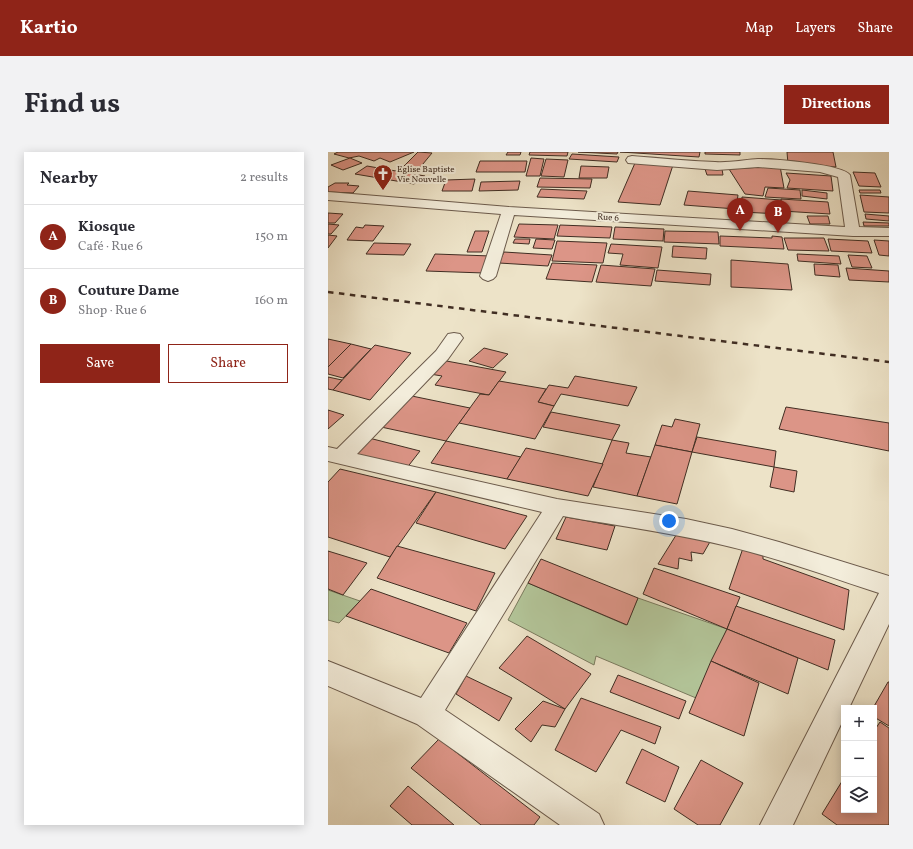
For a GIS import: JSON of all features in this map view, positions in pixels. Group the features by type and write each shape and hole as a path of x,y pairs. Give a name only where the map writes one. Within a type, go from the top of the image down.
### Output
{"street":[{"path":"632,160 717,166 758,163 820,168 837,172 844,175 853,232"},
{"name":"Rue 6","path":"328,196 509,211 853,232 889,232"},
{"path":"488,276 509,211"},
{"path":"334,456 442,355 454,338"},
{"path":"334,456 557,507 686,528 732,538 779,551 889,586"},
{"path":"427,714 557,507"},
{"path":"776,825 889,598"},
{"path":"328,673 427,714 588,825"}],"green space":[{"path":"528,583 626,625 638,598 727,629 696,698 596,656 594,665 508,620"},
{"path":"328,590 360,601 339,623 328,620"}],"building":[{"path":"338,152 414,152 390,162 380,158 374,161 359,156 349,158 334,154"},
{"path":"418,152 432,153 418,170 402,168"},
{"path":"508,152 521,152 520,155 506,155"},
{"path":"530,152 568,152 567,156 529,155"},
{"path":"578,152 618,152 617,154"},
{"path":"620,152 700,152 699,157"},
{"path":"705,152 740,152 740,155 705,154"},
{"path":"787,152 833,152 836,167 788,164"},
{"path":"572,154 619,157 617,162 569,159"},
{"path":"350,158 362,163 343,170 331,165"},
{"path":"531,158 544,159 540,176 526,176"},
{"path":"546,159 568,160 564,177 541,176"},
{"path":"480,161 527,161 525,172 476,172"},
{"path":"635,163 673,165 660,205 618,202"},
{"path":"367,166 425,176 414,184 355,174"},
{"path":"581,166 609,167 607,178 579,178"},
{"path":"780,166 784,188 765,187 763,196 745,194 729,169"},
{"path":"705,169 722,169 723,175 707,175"},
{"path":"853,172 875,173 881,187 859,186"},
{"path":"786,173 831,176 833,191 787,188 790,180"},
{"path":"540,178 592,179 590,188 537,187"},
{"path":"475,179 472,191 442,191 446,180"},
{"path":"520,181 518,190 479,191 481,182"},
{"path":"335,183 349,183 347,185 359,186 353,193 328,192 328,187"},
{"path":"768,188 800,190 801,199 765,197"},
{"path":"541,189 587,191 584,199 537,197"},
{"path":"802,190 827,193 827,199 802,196"},
{"path":"859,190 880,190 881,193 860,193"},
{"path":"688,191 738,195 736,209 684,205"},
{"path":"860,195 889,197 889,213 864,212"},
{"path":"742,197 781,200 781,214 741,212"},
{"path":"781,199 828,202 830,214 782,211"},
{"path":"328,213 343,214 335,223 328,223"},
{"path":"865,214 889,216 889,221 866,219"},
{"path":"807,216 828,216 830,224 810,224"},
{"path":"863,222 889,223 889,226 864,226"},
{"path":"328,224 339,225 331,234 328,234"},
{"path":"519,224 558,225 554,239 514,237"},
{"path":"365,225 384,226 373,241 347,240 356,227 363,228"},
{"path":"560,225 612,227 610,238 557,236"},
{"path":"615,227 664,229 663,241 613,239"},
{"path":"475,231 489,231 482,252 467,252"},
{"path":"665,231 718,232 719,244 664,242"},
{"path":"328,235 337,236 328,248"},
{"path":"720,236 782,237 784,249 720,246"},
{"path":"784,238 824,238 829,251 788,250"},
{"path":"515,239 530,239 529,244 513,243"},
{"path":"536,239 555,240 552,249 533,248"},
{"path":"828,239 868,241 872,253 831,251"},
{"path":"874,240 889,241 889,256 879,255"},
{"path":"557,241 607,243 603,263 552,261"},
{"path":"374,243 411,244 404,255 366,254"},
{"path":"611,244 662,247 658,268 620,265 623,254 608,253"},
{"path":"673,246 707,248 706,259 672,257"},
{"path":"504,252 552,255 548,266 499,263"},
{"path":"435,254 491,256 484,273 426,271"},
{"path":"797,254 839,256 841,264 798,261"},
{"path":"848,255 867,256 872,268 852,267"},
{"path":"731,260 788,264 792,290 731,287"},
{"path":"552,263 597,265 592,282 546,279"},
{"path":"814,264 838,265 840,277 815,275"},
{"path":"601,265 655,269 651,286 596,282"},
{"path":"846,268 889,271 889,282 849,280"},
{"path":"657,270 711,274 710,285 655,281"},
{"path":"328,339 351,344 328,367"},
{"path":"351,344 371,349 343,378 328,374 328,367"},
{"path":"375,345 411,353 370,400 333,390"},
{"path":"484,348 508,354 493,368 469,361"},
{"path":"441,360 506,372 489,395 435,385 442,376 430,374"},
{"path":"575,376 637,387 628,406 561,394 554,406 538,402 549,385 568,388"},
{"path":"328,377 342,380 333,390 328,389"},
{"path":"499,381 546,389 538,402 554,406 535,439 459,423 480,394 489,395"},
{"path":"407,395 470,408 446,441 381,427"},
{"path":"786,407 889,423 889,451 779,429"},
{"path":"328,410 344,415 328,429"},
{"path":"551,412 620,425 612,440 543,427"},
{"path":"675,419 700,424 692,452 655,445 662,425 672,427"},
{"path":"365,437 420,451 406,469 350,454"},
{"path":"697,437 776,451 774,467 692,452"},
{"path":"612,440 629,443 626,453 651,457 637,496 593,487"},
{"path":"446,441 521,457 507,479 431,463"},
{"path":"655,445 692,452 677,504 637,496"},
{"path":"526,448 603,464 588,496 507,479"},
{"path":"774,467 797,471 794,492 770,487"},
{"path":"340,469 436,492 390,557 328,537 328,482"},
{"path":"436,492 527,516 505,549 416,523"},
{"path":"566,517 615,526 607,550 556,539"},
{"path":"678,532 711,540 703,554 691,552 692,561 679,558 678,569 658,564"},
{"path":"397,546 495,573 476,611 377,578"},
{"path":"743,548 763,552 763,559 849,590 844,630 729,589"},
{"path":"328,551 367,563 343,595 328,589"},
{"path":"541,559 638,598 627,625 528,583"},
{"path":"654,568 740,597 727,629 643,594"},
{"path":"371,589 467,623 449,653 346,616"},
{"path":"736,606 835,640 828,670 727,629"},
{"path":"727,629 798,658 788,694 711,661"},
{"path":"527,636 591,674 565,709 499,668"},
{"path":"711,661 759,683 744,736 689,713"},
{"path":"618,675 686,701 679,719 610,692"},
{"path":"466,676 512,698 499,721 456,694"},
{"path":"889,682 889,726 877,719 877,705 875,705"},
{"path":"581,698 661,727 655,744 621,730 596,772 555,750"},
{"path":"543,701 565,709 555,727 542,725 531,742 515,729"},
{"path":"880,722 889,728 889,825 837,825 822,814 841,783 841,813 877,813 877,726"},
{"path":"439,739 540,817 534,825 481,825 411,768"},
{"path":"642,749 679,767 665,802 626,783"},
{"path":"701,760 743,783 720,825 698,825 674,809"},
{"path":"408,786 454,825 412,825 390,806"}],"railway":[{"path":"328,292 889,362"}],"place":[{"name":"Eglise Baptiste Vie Nouvelle","path":"383,191"},
{"name":"Kiosque","path":"740,231"},
{"name":"Couture Dame","path":"778,233"}]}
